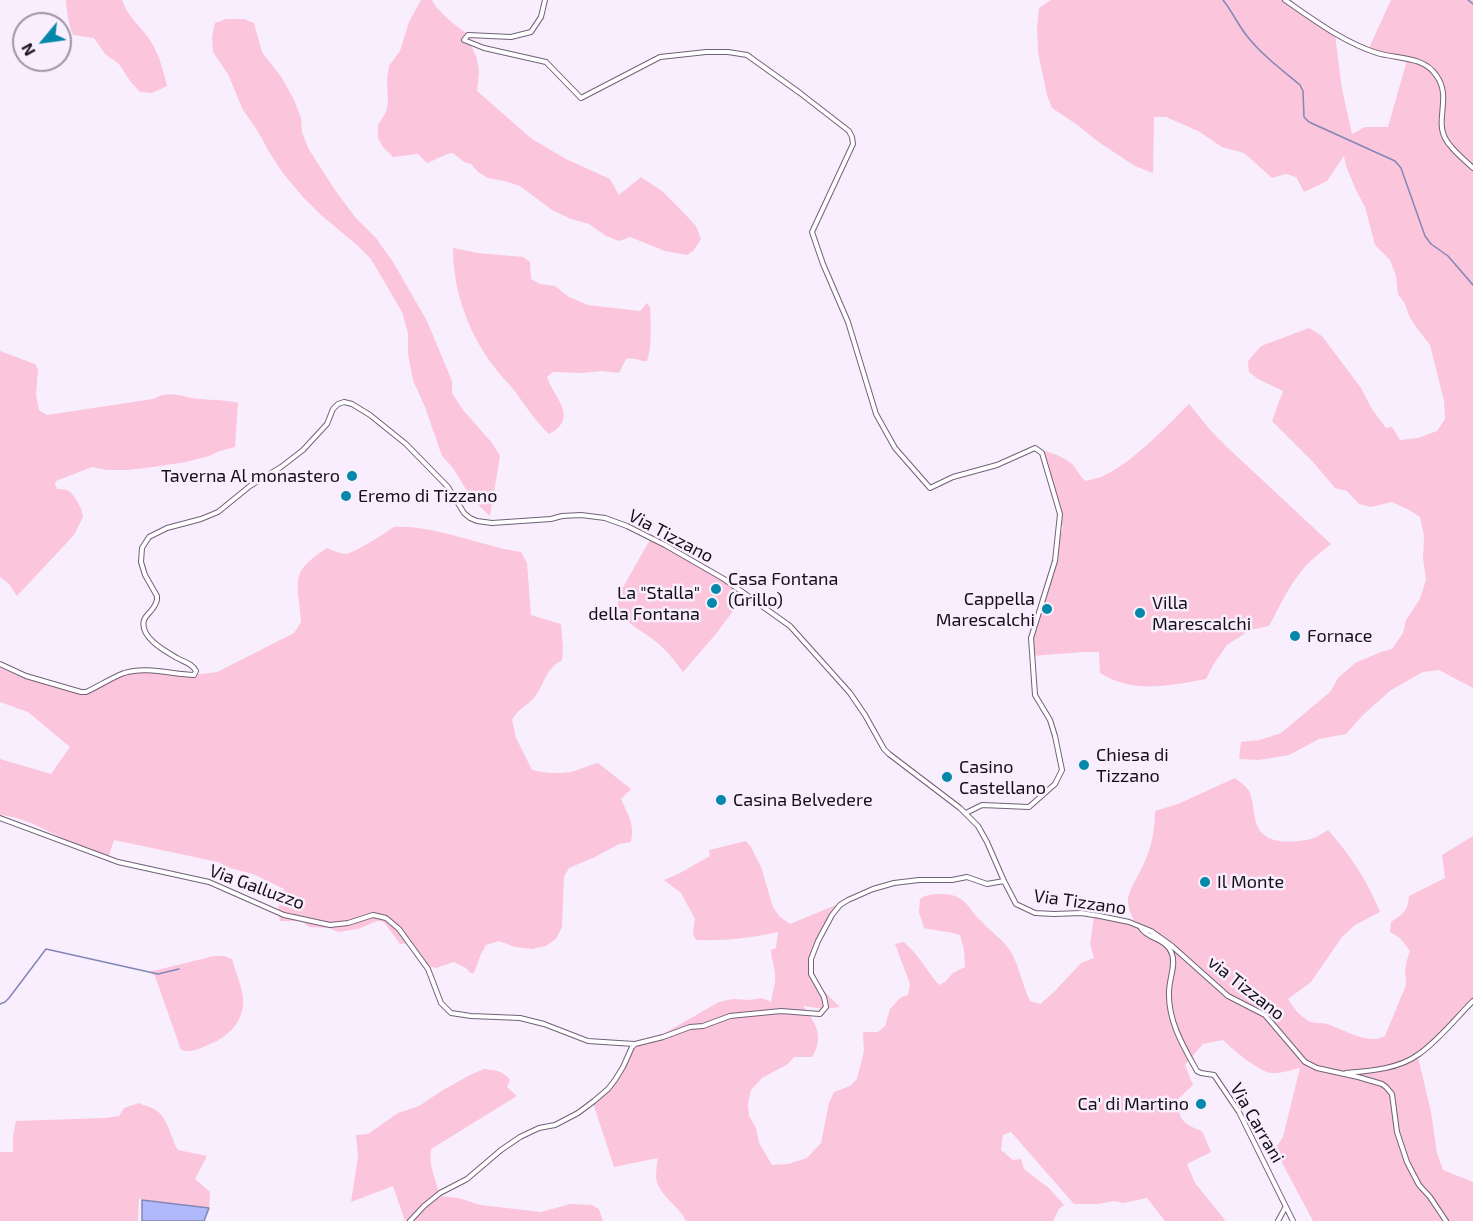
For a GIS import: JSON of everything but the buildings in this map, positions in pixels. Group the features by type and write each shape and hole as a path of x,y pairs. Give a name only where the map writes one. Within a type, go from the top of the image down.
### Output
{"street":[{"path":"545,0 541,17 531,32 511,36 468,35 464,40 484,48 546,62 581,98 660,57 706,52 728,52 747,56 849,131 853,144 812,232 848,322 876,414 895,448 930,488 953,477 997,465 1035,448 1042,453 1060,514 1055,561 1031,638 1035,695 1053,728 1062,770 1054,783 1029,807 982,805 966,813"},
{"path":"1285,0 1332,33 1375,52 1418,61 1428,66 1437,75 1442,86 1444,136 1473,168"},
{"name":"Via Tizzano","path":"0,664 26,676 81,692 86,692 126,672 145,670 194,675 196,671 193,666 161,648 144,628 144,620 155,607 157,600 141,565 142,548 145,542 161,531 218,512 250,486 303,450 327,424 333,409 344,402 370,415 406,444 448,487 464,513 470,518 492,523 572,516 605,518 665,544 731,584 790,626 850,693 884,748 893,758 941,793 978,826 1016,904 1035,913 1081,913 1129,922 1141,927"},
{"name":"Via Galluzzo","path":"0,818 118,862 209,882 284,915 330,925 348,923 373,915 386,918 399,929 428,969 441,1003 451,1013 520,1018 544,1024 588,1041 635,1044"},
{"path":"410,1221 440,1193 467,1179 520,1137 540,1128 555,1125 578,1113 594,1101 615,1080 635,1044 690,1027 703,1026 730,1016 782,1011 820,1014 826,1007 824,997 811,974 811,959 818,941 840,905 856,896 894,883 967,877 987,884 1004,881"},
{"name":"via Tizzano","path":"1141,927 1162,938 1228,996 1265,1015 1305,1062 1317,1068 1342,1073"},
{"name":"Via Carrani","path":"1141,927 1144,933 1162,941 1170,949 1174,960 1169,995 1179,1039 1197,1071 1214,1075 1233,1102 1293,1221"},
{"path":"1342,1073 1377,1070 1413,1058 1473,1000"},
{"path":"1342,1073 1382,1084 1392,1094 1397,1132 1407,1162 1419,1185 1446,1221"},
{"path":"1278,1221 1286,1207"}],"shaded area":[{"path":"66,0 122,0 130,15 154,47 167,86 152,93 140,92 119,64 105,54 94,38 73,35 72,12 67,12"},
{"path":"421,0 432,0 450,21 466,33 477,59 479,72 477,91 532,139 566,159 610,179 619,195 641,177 662,191 696,226 701,239 694,250 687,255 665,251 630,237 619,241 606,236 589,224 552,210 520,186 488,178 453,153 427,163 418,154 393,157 378,138 378,125 386,112 388,103 389,66 400,51 409,22"},
{"path":"1051,0 1282,0 1335,35 1342,89 1352,134 1365,127 1388,127 1407,60 1369,48 1391,0 1473,0 1473,688 1439,670 1423,672 1391,690 1346,734 1319,739 1289,755 1259,760 1239,759 1241,742 1260,740 1281,733 1330,692 1338,678 1355,663 1392,649 1403,633 1406,620 1420,599 1426,580 1423,558 1424,536 1420,517 1392,502 1371,507 1359,504 1347,491 1335,488 1272,421 1283,391 1249,372 1248,361 1261,346 1309,328 1322,336 1361,388 1372,409 1386,428 1392,427 1400,440 1418,438 1437,431 1445,419 1444,401 1430,345 1410,318 1398,294 1396,276 1390,260 1375,245 1365,207 1346,166 1344,156 1327,181 1304,192 1296,177 1286,174 1272,178 1244,153 1222,147 1198,131 1166,117 1154,117 1153,173 1135,166 1052,108 1038,52 1037,28 1039,8"},
{"path":"226,19 244,19 254,23 262,52 282,78 294,100 308,148 355,217 376,238 393,262 427,321 452,381 452,393 500,456 490,516 472,499 453,468 442,456 413,380 408,354 408,333 402,312 371,259 303,197 282,172 243,110 228,74 213,52 212,37 215,23"},
{"path":"453,248 523,257 530,262 531,279 540,284 555,286 569,297 588,305 640,311 647,303 650,307 651,328 647,361 626,359 619,373 553,372 547,377 564,414 563,421 558,428 549,434 489,359 472,330 456,282"},
{"path":"0,351 35,364 38,369 36,395 39,410 47,415 166,395 238,403 235,447 186,462 153,467 107,470 92,467 56,481 57,489 67,490 75,498 83,517 74,535 17,596 9,584 0,577"},
{"path":"1189,404 1228,448 1331,544 1310,561 1295,579 1269,626 1250,630 1227,645 1206,679 1165,686 1138,686 1113,680 1100,673 1099,652 1032,656 1037,615 1063,527 1042,450 1070,462 1085,481 1099,477 1118,468 1139,452"},
{"path":"394,527 441,532 521,552 527,563 531,615 561,624 563,647 562,660 548,673 533,699 512,720 516,738 532,770 566,773 598,763 631,789 621,799 631,825 631,842 619,844 569,868 564,877 562,927 556,939 546,946 532,949 515,947 499,941 486,945 474,973 470,973 466,968 454,962 436,968 427,966 410,943 400,944 384,922 377,921 358,929 338,932 329,928 309,927 301,921 280,921 278,909 284,889 253,874 218,862 114,840 108,858 30,822 0,815 0,759 51,774 70,747 28,712 0,702 0,666 84,692 121,674 142,668 180,675 217,672 294,633 301,622 298,579 314,557 327,548 341,553 350,553"},
{"path":"651,538 672,546 746,594 683,672 664,649 627,621 618,608 618,596"},
{"path":"1235,778 1249,791 1256,823 1265,836 1284,842 1299,841 1313,838 1328,830 1344,849 1370,889 1380,912 1355,925 1342,937 1311,982 1288,999 1307,1020 1313,1023 1328,1024 1365,1038 1385,1036 1406,985 1405,970 1410,951 1400,938 1390,932 1391,922 1404,912 1409,896 1445,878 1442,855 1473,836 1473,1005 1417,1053 1431,1112 1437,1153 1443,1170 1473,1182 1473,1221 1313,1221 1280,1159 1277,1146 1283,1137 1300,1068 1271,1073 1259,1068 1223,1040 1203,1044 1185,1065 1193,1085 1179,1098 1179,1111 1186,1123 1202,1131 1211,1152 1187,1164 1195,1183 1224,1221 1165,1221 1147,1198 1123,1203 1114,1201 1074,1204 1011,1132 1003,1135 1001,1150 1013,1160 1021,1159 1024,1169 1050,1189 1064,1205 1059,1209 1053,1221 686,1221 658,1184 656,1177 658,1158 614,1167 593,1103 619,1077 631,1048 639,1042 661,1035 719,1002 762,998 771,1002 775,979 771,950 776,948 778,932 737,939 696,940 693,934 695,919 681,893 664,880 710,856 709,850 746,841 761,867 773,907 779,916 790,924 836,905 811,962 811,969 825,992 840,1007 824,1009 803,1006 817,1030 816,1050 812,1057 794,1057 788,1064 762,1078 751,1090 748,1104 749,1116 756,1128 759,1143 772,1165 788,1164 807,1158 821,1143 829,1103 834,1092 850,1086 857,1079 864,1051 863,1032 878,1032 885,1026 890,1009 901,997 908,995 910,984 895,944 904,942 939,985 953,973 965,967 960,935 924,928 919,912 920,899 942,894 961,899 1009,949 1030,1001 1040,1004 1081,963 1094,958 1090,944 1094,917 1135,922 1129,909 1129,896 1150,849 1155,811 1178,804"},
{"path":"214,956 232,959 243,994 242,1012 236,1025 221,1039 194,1050 181,1050 155,976 149,972"},
{"path":"484,1069 505,1075 510,1080 507,1087 517,1096 431,1149 431,1166 440,1196 459,1198 480,1205 541,1212 570,1204 592,1205 599,1209 603,1221 405,1221 393,1186 351,1202 358,1157 356,1135 368,1134 398,1113 419,1106 443,1090"},
{"path":"139,1103 161,1114 178,1150 207,1156 195,1179 210,1192 209,1208 139,1199 138,1221 0,1221 0,1152 13,1152 16,1121 119,1116 124,1108"}],"water":[{"path":"142,1200 209,1208 204,1221 142,1221"}],"waterway":[{"path":"1223,0 1253,43 1300,85 1303,91 1304,117 1309,122 1395,161 1401,168 1425,236 1431,244 1448,256 1473,285"},
{"path":"1468,0 1473,4"},
{"path":"0,1004 9,998 46,949 158,974 179,969"}],"place":[{"name":"Taverna Al monastero","path":"352,476"},
{"name":"Eremo di Tizzano","path":"346,496"},
{"name":"Casa Fontana (Grillo)","path":"716,589"},
{"name":"La \"Stalla\" della Fontana","path":"712,603"},
{"name":"Cappella Marescalchi","path":"1047,609"},
{"name":"Villa Marescalchi","path":"1140,613"},
{"name":"Fornace","path":"1295,636"},
{"name":"Chiesa di Tizzano","path":"1084,765"},
{"name":"Casino Castellano","path":"947,777"},
{"name":"Casina Belvedere","path":"721,800"},
{"name":"Il Monte","path":"1205,882"},
{"name":"Ca' di Martino","path":"1201,1104"}]}
